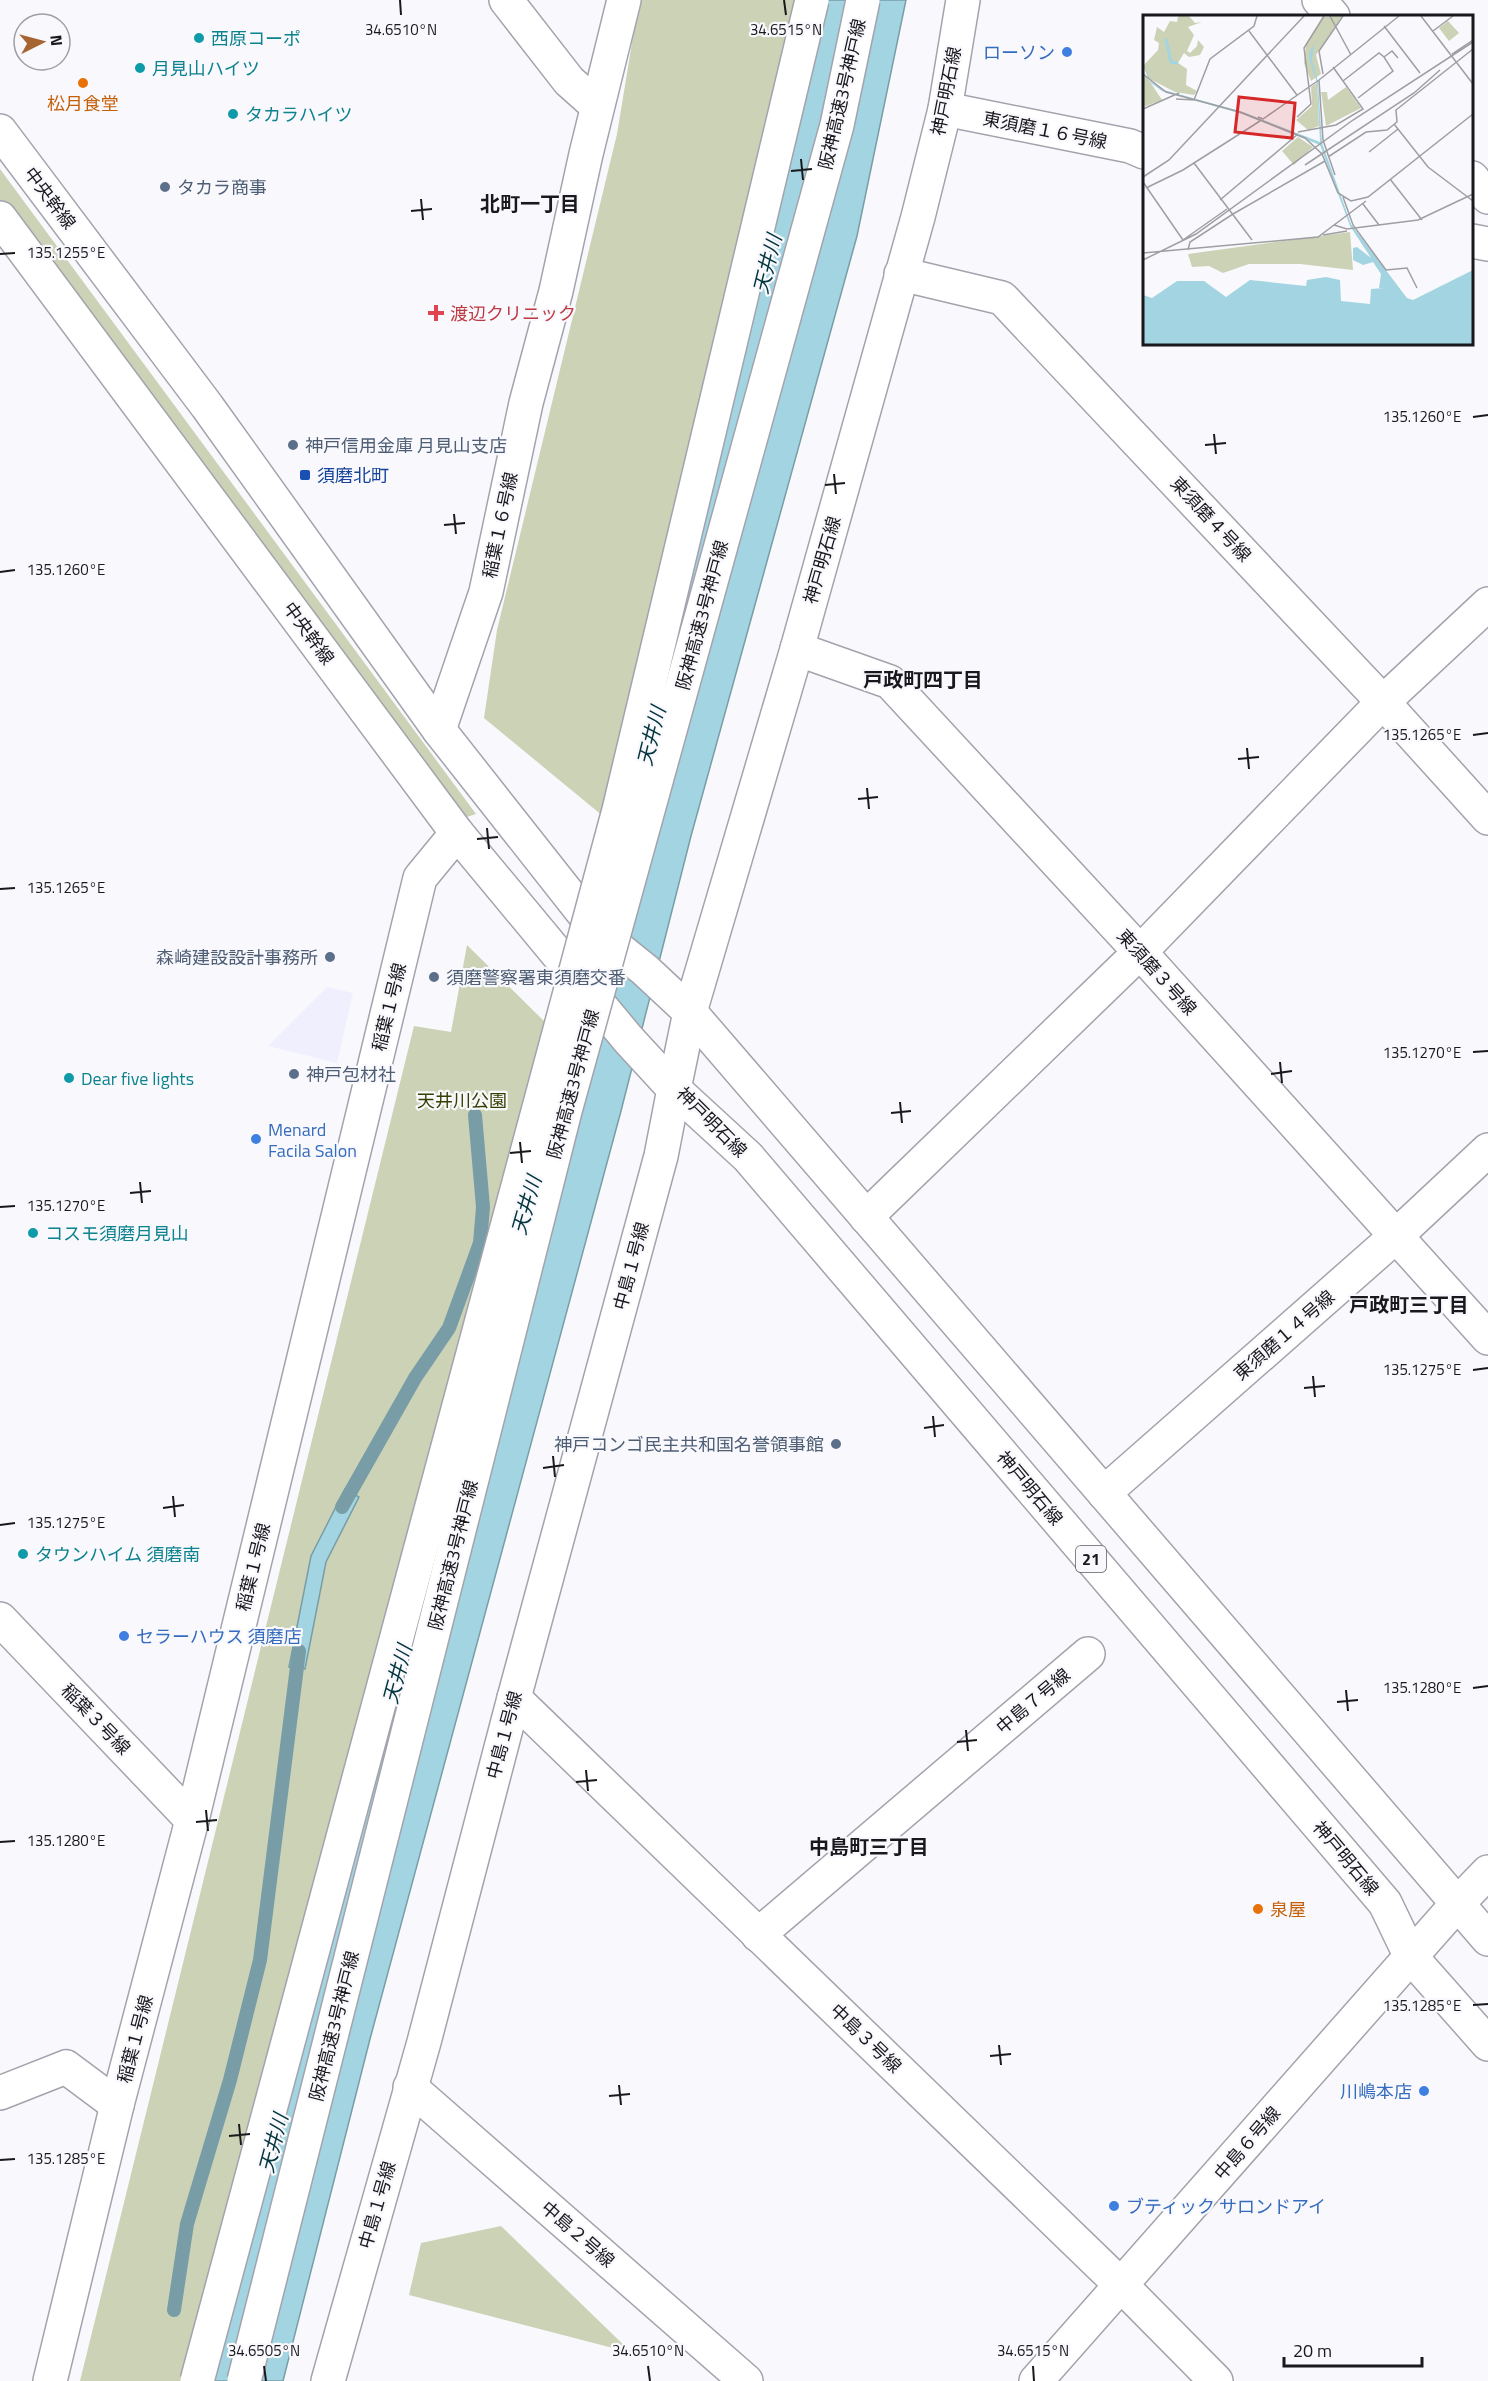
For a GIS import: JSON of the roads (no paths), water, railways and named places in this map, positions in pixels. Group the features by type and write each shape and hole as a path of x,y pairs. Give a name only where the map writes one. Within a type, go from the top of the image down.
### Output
{"main road":[{"path":"506,0 569,81 597,106"},
{"name":"稲葉１６号線","path":"440,729 486,592 526,403 556,291 597,106 624,0"},
{"name":"阪神高速3号神戸線","path":"197,2381 619,810 812,0"},
{"name":"阪神高速3号神戸線","path":"244,2381 565,1111 837,125 863,0"},
{"name":"神戸明石線","path":"963,0 945,109 797,649 690,1012 674,1089 748,1157 1385,1903 1411,1956 1488,2044"},
{"path":"1319,0 1332,15"},
{"name":"東須磨１６号線","path":"945,109 1130,146 1143,152"},
{"name":"中央幹線","path":"0,131 207,406 440,729 599,933 645,970 690,1012"},
{"path":"1473,179 1488,197"},
{"name":"中央幹線","path":"0,218 456,833 628,1040 674,1089"},
{"path":"1473,241 1488,244"},
{"name":"東須磨４号線","path":"901,274 1002,298 1383,702 1488,818"},
{"path":"866,1217 1140,952 1383,702 1488,604"},
{"name":"東須磨３号線","path":"797,649 890,681 1140,952 1488,1338"},
{"name":"稲葉１号線","path":"50,2381 117,2104 192,1820 420,878 456,833"},
{"path":"690,1012 1488,1939"},
{"name":"中島１号線","path":"328,2381 424,2042 514,1698 661,1156 674,1089"},
{"name":"東須磨１４号線","path":"1104,1493 1396,1236 1488,1150"},
{"name":"稲葉３号線","path":"0,1618 192,1820"},
{"name":"中島７号線","path":"758,1935 1088,1654"},
{"name":"中島３号線","path":"514,1698 1122,2286 1216,2381"},
{"name":"中島６号線","path":"1036,2381 1458,1903 1488,1872"},
{"path":"0,2093 66,2067 117,2104"},
{"name":"中島２号線","path":"410,2087 746,2381"}],"water":[{"name":"天井川","path":"821,0 906,0 857,236 691,836 621,1111 370,2039 283,2381 205,2381"},
{"path":"345,1489 359,1497 326,1562 305,1669 289,1667 311,1556"}],"waterway":[{"path":"342,1507 415,1378 449,1328 480,1243 483,1207 475,1115"},
{"path":"174,2310 187,2224 230,2080 260,1960 299,1651"}],"place":[{"name":"西原コーポ","path":"199,38"},
{"name":"ローソン","path":"1067,52"},
{"name":"月見山ハイツ","path":"140,68"},
{"name":"松月食堂","path":"83,83"},
{"name":"タカラハイツ","path":"233,114"},
{"name":"タカラ商事","path":"165,187"},
{"name":"渡辺クリニック","path":"436,313"},
{"name":"神戸信用金庫 月見山支店","path":"293,445"},
{"name":"須磨北町","path":"305,475"},
{"name":"森崎建設設計事務所","path":"330,957"},
{"name":"須磨警察署東須磨交番","path":"434,977"},
{"name":"神戸包材社","path":"294,1074"},
{"name":"Dear five lights","path":"69,1078"},
{"name":"Menard Facila Salon","path":"256,1139"},
{"name":"コスモ須磨月見山","path":"33,1233"},
{"name":"神戸コンゴ民主共和国名誉領事館","path":"836,1444"},
{"name":"タウンハイム 須磨南","path":"23,1554"},
{"name":"セラーハウス 須磨店","path":"124,1636"},
{"name":"泉屋","path":"1258,1909"},
{"name":"川嶋本店","path":"1424,2091"},
{"name":"ブティック サロンドアイ","path":"1114,2206"}],"district":[{"name":"北町一丁目","path":"530,203"},
{"name":"戸政町四丁目","path":"923,679"},
{"name":"戸政町三丁目","path":"1409,1304"},
{"name":"中島町三丁目","path":"869,1846"}],"park label":[{"name":"天井川公園","path":"462,1100"}]}
